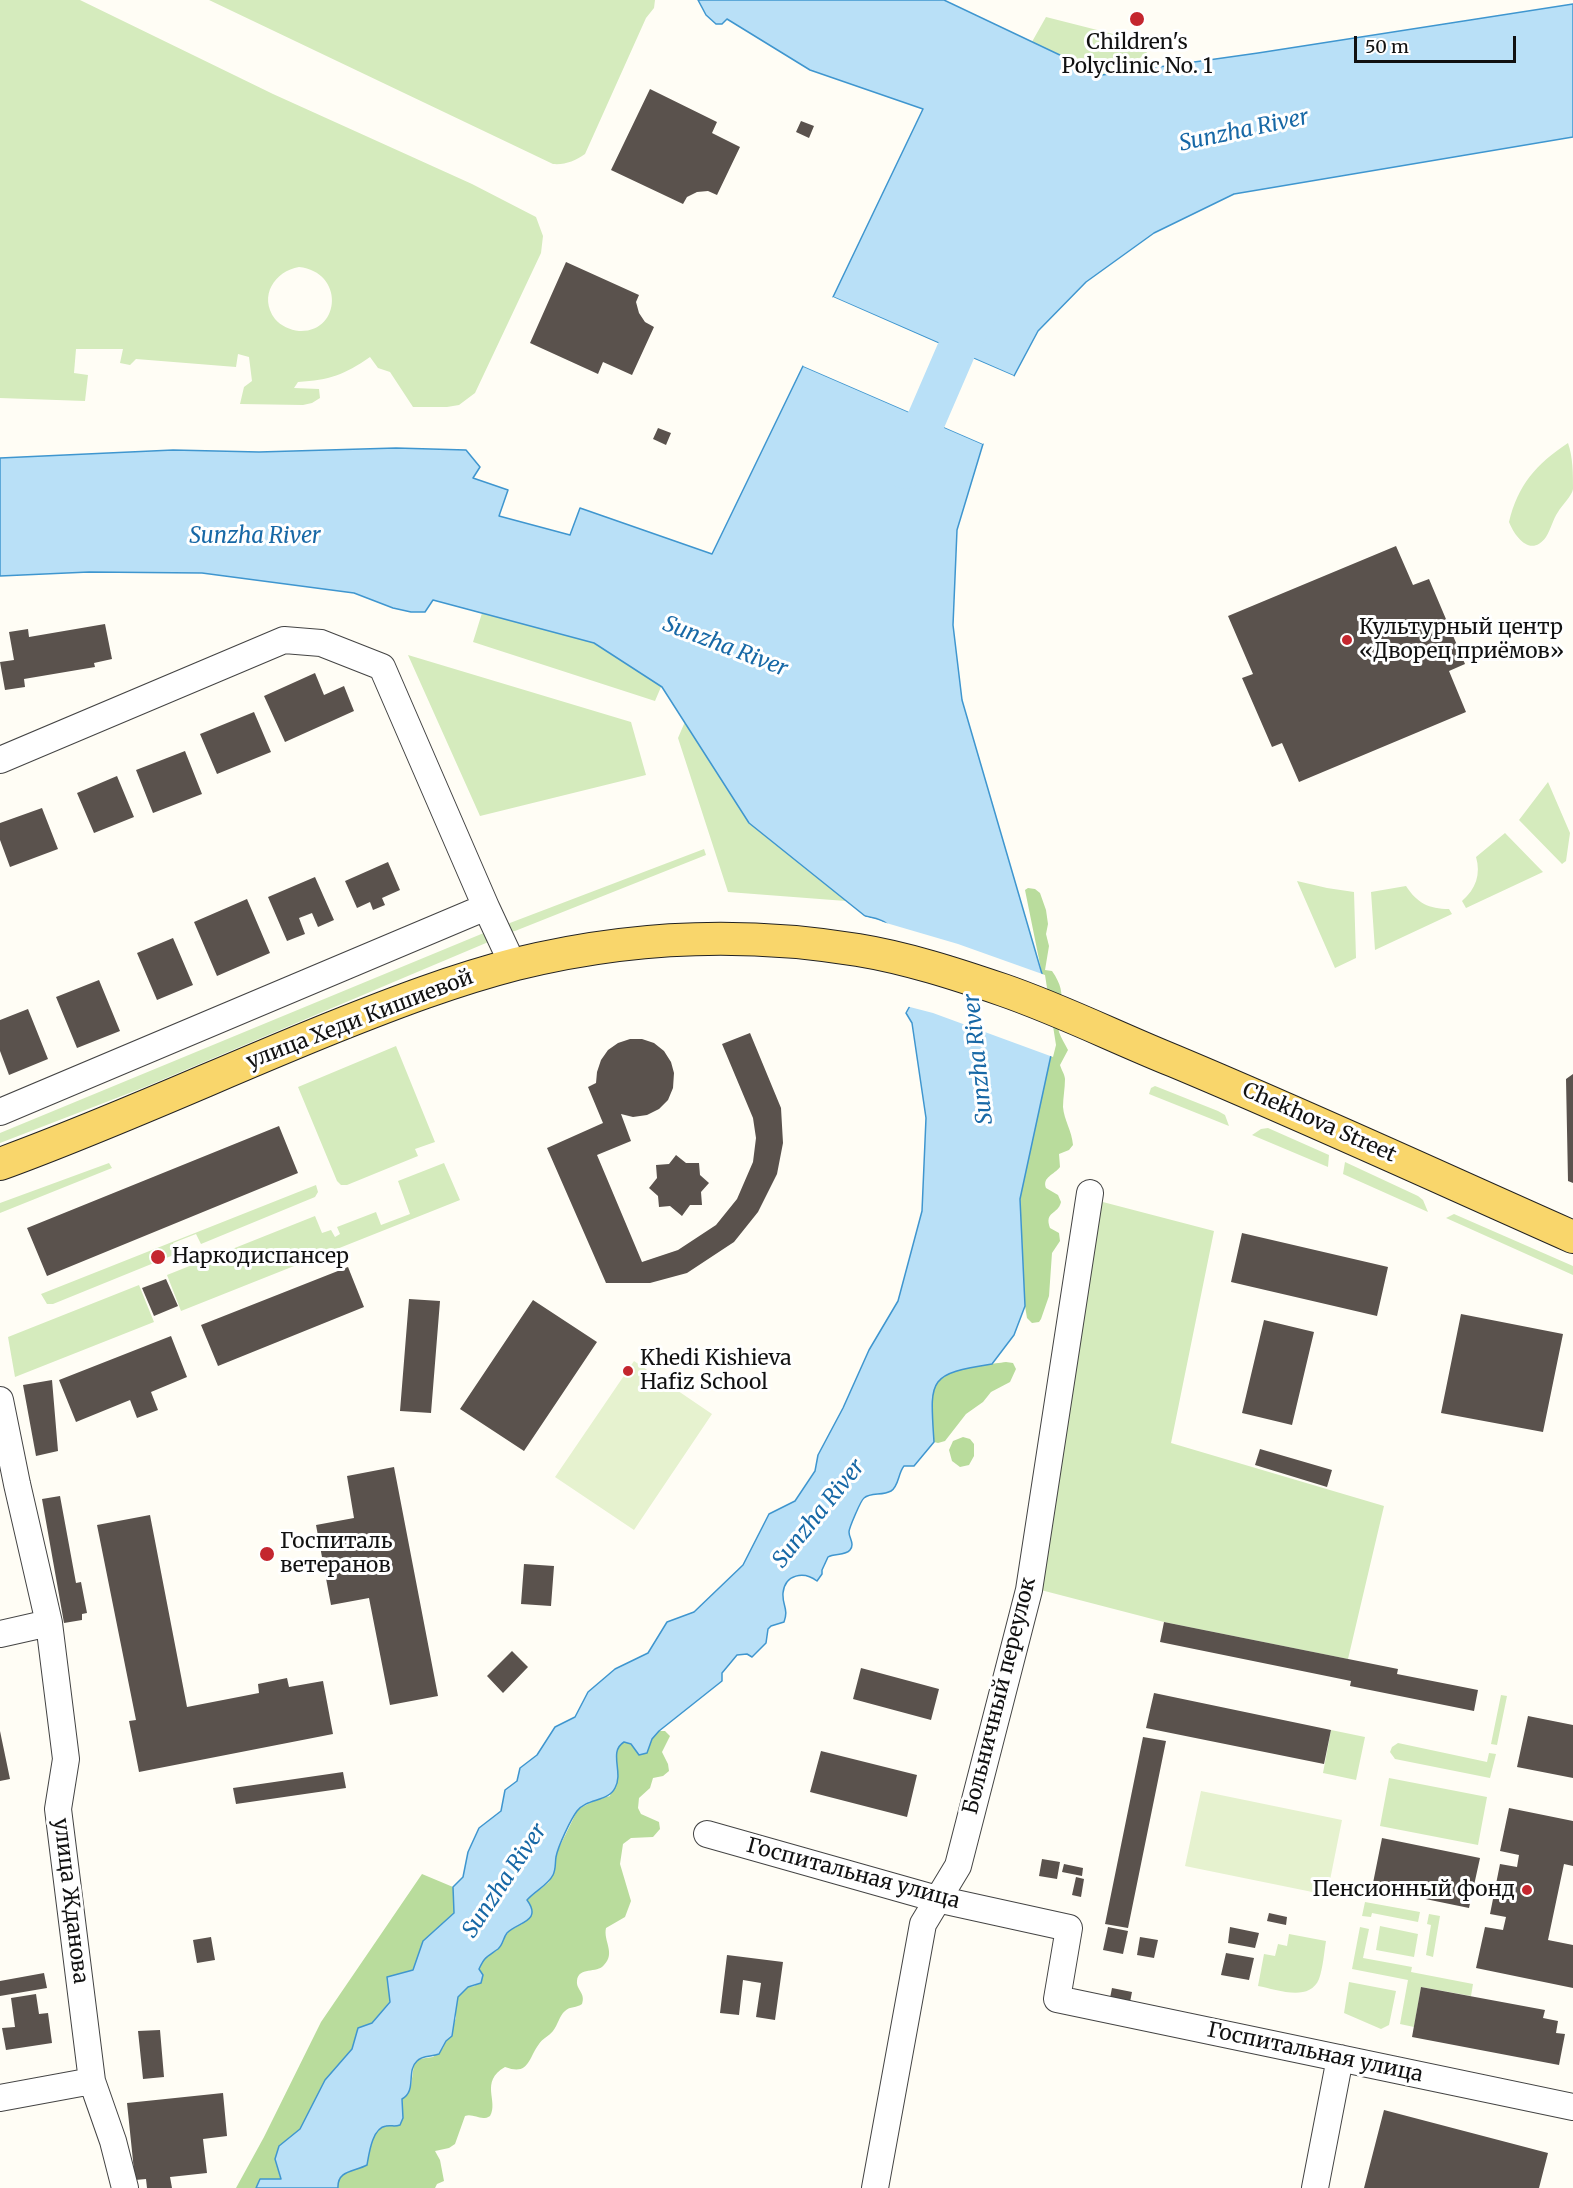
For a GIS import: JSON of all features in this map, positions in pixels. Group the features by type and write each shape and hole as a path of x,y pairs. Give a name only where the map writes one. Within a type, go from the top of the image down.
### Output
{"main road":[{"name":"улица Хеди Кишиевой","path":"0,1164 405,999 513,965 592,947 657,940 741,938 807,943"},
{"name":"Chekhova Street","path":"807,943 859,950 920,964 1007,992 1249,1092 1573,1237"}],"street":[{"path":"0,760 284,640 321,644 382,667 513,965"},
{"path":"0,1112 486,907"},
{"name":"Больничный переулок","path":"875,2188 922,1924 958,1866 1029,1590 1090,1193"},
{"name":"улица Жданова","path":"0,1400 49,1623 66,1759 58,1809 92,2081 113,2141 124,2188"},
{"path":"0,1634 49,1623"},
{"name":"Госпитальная улица","path":"707,1834 937,1899 1069,1928 1057,1999 1573,2107"},
{"path":"1315,2188 1340,2058"},
{"path":"0,2098 92,2081"}],"green space":[{"path":"0,0 80,0 273,94 472,184 536,217 543,236 541,253 475,393 459,405 413,407 390,372 378,368 370,357 336,376 298,382 294,388 319,389 320,398 312,403 303,405 240,404 244,387 252,381 249,357 238,354 236,367 136,359 130,365 120,363 123,349 76,349 74,373 88,375 85,401 0,398","holes":["299,267 314,271 324,279 330,290 332,302 330,313 323,323 313,329 292,330 275,319 268,302 269,293 276,279 290,269"]},
{"path":"209,0 655,0 654,8 646,18 585,154 570,162 553,164"},
{"path":"1046,17 1113,34 1158,42 1141,57 1100,82 985,125"},
{"path":"1568,443 1572,466 1572,492 1556,515 1546,537 1535,546 1524,543 1515,534 1509,522 1518,497 1523,486 1538,467"},
{"path":"776,509 872,903 728,892 678,738"},
{"path":"509,526 707,579 655,701 473,642"},
{"path":"408,655 631,722 646,775 480,816"},
{"path":"1548,782 1570,833 1566,861 1562,864 1519,820"},
{"path":"1505,833 1543,872 1466,908 1462,901 1476,881 1478,869 1476,857"},
{"path":"704,849 706,855 515,931 511,932 502,926"},
{"path":"1297,881 1354,892 1356,958 1335,968"},
{"path":"1406,886 1424,904 1449,909 1452,914 1375,950 1371,892"},
{"path":"1028,888 1040,893 1046,910 1048,924 1046,934 1049,946 1045,970 1052,971 1061,989 1058,1024 1059,1032 1068,1050 1060,1065 1065,1079 1063,1107 1073,1145 1069,1150 1059,1154 1060,1167 1049,1176 1045,1184 1046,1188 1058,1195 1061,1202 1049,1219 1050,1228 1059,1233 1060,1241 1052,1253 1049,1296 1041,1319 1039,1322 1032,1323 1027,1318 1025,1306 1020,1199 1053,1046 1042,974 1025,890"},
{"path":"491,930 490,941 486,943 145,1087 0,1143 0,1133"},
{"path":"396,1046 435,1142 415,1149 418,1156 347,1185 341,1185 337,1181 298,1087"},
{"path":"1155,1086 1218,1111 1225,1115 1229,1126 1149,1094 1151,1088"},
{"path":"1268,1128 1329,1155 1328,1167 1252,1135 1261,1129"},
{"path":"1345,1162 1418,1196 1423,1200 1428,1212 1343,1174"},
{"path":"109,1163 112,1168 0,1213 0,1203"},
{"path":"444,1163 460,1200 181,1311 167,1275 315,1216 322,1233 331,1230 335,1237 340,1234 337,1227 376,1212 381,1225 410,1214 398,1181"},
{"path":"316,1185 318,1192 315,1197 201,1244 196,1234 173,1243 176,1254 53,1304 47,1304 41,1294"},
{"path":"1099,1201 1214,1231 1171,1443 1384,1506 1348,1659 1164,1622 1037,1589"},
{"path":"1454,1214 1573,1266 1573,1275 1446,1218"},
{"path":"139,1285 154,1322 15,1377 8,1337"},
{"path":"634,1361 712,1414 634,1530 555,1477"},
{"path":"1013,1363 1016,1369 1010,1382 991,1392 983,1402 966,1414 945,1441 934,1442 931,1399 940,1379 960,1369"},
{"path":"963,1437 970,1439 974,1444 974,1456 969,1465 960,1467 952,1461 949,1450 953,1441"},
{"path":"1501,1695 1507,1696 1497,1745 1491,1744"},
{"path":"1331,1730 1365,1737 1356,1780 1323,1773"},
{"path":"659,1731 665,1731 670,1736 662,1752 669,1771 663,1776 653,1778 650,1788 639,1798 638,1808 641,1814 659,1822 660,1829 653,1837 631,1838 623,1844 620,1864 631,1901 625,1917 606,1928 609,1956 604,1965 578,1976 577,1984 583,1997 582,2004 569,2008 563,2013 553,2031 540,2042 523,2068 505,2067 497,2073 491,2085 492,2110 490,2116 484,2118 465,2116 455,2144 435,2151 440,2160 444,2181 437,2184 435,2188 338,2188 338,2182 343,2175 367,2165 371,2145 377,2131 403,2118 402,2099 411,2086 414,2064 419,2059 433,2057 443,2048 456,2018 455,2003 458,1997 468,1987 475,1986 485,1957 497,1950 509,1931 522,1924 527,1900 549,1882 555,1868 556,1854 578,1809 610,1796 618,1746 624,1742 631,1744 639,1755 646,1753 652,1739"},
{"path":"1398,1743 1487,1762 1489,1753 1496,1754 1490,1778 1395,1759 1390,1752 1392,1747"},
{"path":"1389,1778 1487,1797 1478,1845 1380,1826"},
{"path":"1201,1791 1342,1820 1327,1895 1185,1866"},
{"path":"422,1874 453,1887 454,1913 423,1941 413,1970 372,2023 358,2028 352,2049 325,2080 300,2130 279,2146 275,2159 281,2180 261,2179 256,2188 236,2188 321,2022"},
{"path":"1365,1902 1420,1912 1418,1922 1372,1913 1371,1917 1362,1916"},
{"path":"1429,1914 1440,1916 1433,1957 1426,1955 1431,1925 1427,1924"},
{"path":"1380,1926 1418,1934 1414,1957 1376,1950"},
{"path":"1360,1927 1369,1929 1363,1958 1412,1967 1411,1972 1473,1984 1471,1996 1421,1987 1414,2027 1400,2024 1408,1980 1352,1969"},
{"path":"1289,1934 1326,1941 1319,1979 1308,1991 1300,1993 1258,1986 1264,1954 1275,1956 1278,1944 1287,1946"},
{"path":"1349,1982 1396,1991 1389,2025 1381,2029 1344,2013"}],"water":[{"name":"Sunzha River","path":"698,0 944,0 1102,75 1573,4 1573,137 1234,194 1154,233 1086,282 1038,331 1014,376 833,297 923,109 810,70 727,19 722,24 716,24 706,15"},
{"name":"Sunzha River","path":"803,366 983,444 957,530 953,625 962,700 1042,974 1053,1046 1020,1199 1025,1306 1014,1335 992,1364 955,1372 944,1376 937,1383 933,1392 932,1405 934,1442 914,1466 904,1466 896,1486 891,1491 870,1495 862,1500 850,1529 852,1546 850,1550 828,1557 817,1581 801,1575 787,1582 783,1593 786,1614 784,1622 768,1629 766,1643 752,1657 747,1654 737,1655 722,1673 722,1681 659,1731 652,1739 647,1753 639,1755 631,1744 624,1742 619,1746 616,1757 618,1775 615,1788 608,1796 581,1807 574,1815 559,1846 553,1875 527,1900 531,1907 530,1917 511,1929 500,1947 485,1959 479,1969 483,1975 481,1983 468,1987 458,1997 452,2036 446,2041 439,2054 422,2058 414,2065 409,2091 402,2099 403,2118 400,2125 386,2126 377,2131 367,2165 343,2175 338,2182 338,2188 256,2188 260,2179 281,2179 275,2159 279,2146 300,2129 325,2080 352,2049 358,2028 372,2023 390,2002 387,1977 413,1970 423,1941 454,1913 453,1887 463,1877 468,1852 479,1828 501,1811 505,1790 517,1781 520,1768 537,1755 555,1727 575,1717 588,1692 615,1669 648,1653 667,1622 694,1612 743,1565 769,1514 795,1501 815,1471 818,1455 843,1408 869,1350 898,1301 922,1211 926,1118 912,1023 906,1013 917,993 901,946 887,924 880,919 865,916 749,823 662,687 594,643 433,600 425,612 411,612 393,608 354,593 202,573 89,572 0,576 0,458 173,450 259,452 396,448 466,450 480,467 473,478 508,490 499,516 570,535 580,508 712,554"}],"pier":[{"path":"833,297 1014,376 1013,379 832,299"},
{"path":"804,363 984,442 983,444 803,366"},
{"path":"859,915 958,944 1045,975 1056,1045 1053,1057 933,1013 906,1006 914,992 910,973 890,931 878,922 864,919"}],"building":[{"path":"650,89 717,122 712,133 740,147 717,195 708,191 697,192 687,197 683,204 611,170"},
{"path":"801,121 814,126 809,138 796,132"},
{"path":"566,262 639,295 636,302 639,313 645,322 654,327 632,375 603,362 598,374 530,343"},
{"path":"658,428 671,433 666,445 653,439"},
{"name":"Культурный центр «Дворец приёмов»","path":"1396,546 1413,585 1429,579 1465,664 1449,671 1466,712 1299,782 1282,743 1272,747 1242,678 1253,674 1228,616"},
{"path":"105,624 112,659 94,663 95,667 24,679 25,687 5,690 0,662 14,660 9,632 28,629 29,637"},
{"path":"315,673 324,695 344,686 354,711 285,742 264,696"},
{"path":"254,712 271,752 217,774 200,734"},
{"path":"185,751 202,794 153,813 136,770"},
{"path":"117,776 134,817 94,833 77,793"},
{"path":"42,808 58,849 10,867 0,840 0,823"},
{"path":"388,862 400,890 382,898 385,905 373,910 370,902 357,908 345,881"},
{"path":"315,877 334,920 318,927 312,913 299,918 305,934 287,941 268,897"},
{"path":"247,899 270,953 217,976 194,922"},
{"path":"173,938 193,985 157,1000 137,953"},
{"path":"99,980 120,1031 77,1048 56,997"},
{"path":"28,1009 48,1059 9,1075 0,1051 0,1020"},
{"path":"750,1033 781,1108 783,1143 777,1174 758,1212 734,1242 687,1273 650,1283 606,1283 547,1148 603,1123 588,1087 596,1083 601,1060 608,1050 630,1039 642,1039 654,1043 664,1051 671,1062 674,1073 673,1088 668,1100 659,1109 647,1115 633,1117 621,1114 631,1141 597,1155 642,1262 678,1250 716,1225 737,1199 753,1162 756,1138 753,1118 722,1044"},
{"path":"1573,1074 1573,1183 1568,1181 1566,1079"},
{"path":"279,1126 298,1173 47,1276 27,1228"},
{"path":"676,1155 686,1163 699,1163 700,1175 709,1183 701,1192 702,1205 690,1205 682,1216 670,1206 659,1207 658,1196 649,1188 657,1178 656,1165 669,1164"},
{"path":"1242,1233 1388,1267 1377,1316 1231,1282"},
{"path":"348,1267 364,1307 218,1366 201,1325"},
{"path":"166,1279 178,1306 154,1316 142,1288"},
{"path":"409,1299 440,1301 431,1413 400,1411"},
{"path":"533,1300 597,1342 524,1451 460,1409"},
{"path":"1461,1314 1563,1334 1543,1432 1441,1413"},
{"path":"1264,1320 1314,1332 1292,1425 1242,1413"},
{"path":"171,1336 187,1377 151,1392 158,1410 137,1418 130,1400 76,1422 59,1380"},
{"path":"52,1380 58,1451 36,1456 23,1385"},
{"path":"1260,1449 1332,1470 1327,1487 1255,1465"},
{"path":"394,1467 438,1696 390,1705 369,1598 331,1605 316,1525 354,1518 347,1476"},
{"path":"60,1496 76,1583 81,1582 87,1613 82,1614 82,1620 64,1623 42,1499"},
{"path":"150,1515 187,1707 259,1693 258,1684 287,1678 289,1687 323,1681 333,1734 139,1772 129,1721 136,1720 97,1525"},
{"path":"524,1564 554,1566 551,1606 521,1604"},
{"path":"1164,1622 1398,1669 1397,1674 1478,1690 1474,1711 1350,1686 1351,1681 1160,1642"},
{"path":"512,1651 528,1667 503,1693 487,1676"},
{"path":"861,1668 939,1689 931,1720 853,1699"},
{"path":"1154,1693 1331,1730 1324,1764 1146,1728"},
{"path":"1528,1716 1573,1725 1573,1778 1517,1767"},
{"path":"0,1731 10,1779 0,1781"},
{"path":"1143,1737 1166,1741 1128,1928 1105,1924"},
{"path":"821,1751 917,1775 907,1817 810,1792"},
{"path":"343,1772 346,1788 236,1804 233,1788"},
{"name":"Пенсионный фонд","path":"1509,1808 1573,1821 1573,1866 1564,1864 1548,1940 1573,1945 1573,1988 1476,1968 1485,1927 1503,1930 1506,1917 1490,1914 1500,1864 1517,1867 1519,1855 1500,1851"},
{"path":"1382,1838 1480,1858 1469,1908 1372,1888"},
{"path":"1042,1859 1060,1862 1057,1879 1039,1876"},
{"path":"1064,1864 1083,1868 1082,1876 1062,1872"},
{"path":"1076,1877 1084,1879 1081,1897 1072,1895"},
{"path":"1269,1913 1287,1917 1286,1925 1267,1921"},
{"path":"1108,1927 1128,1931 1123,1954 1103,1950"},
{"path":"1230,1927 1259,1933 1255,1948 1228,1943"},
{"path":"211,1937 215,1960 197,1963 193,1940"},
{"path":"1140,1937 1158,1940 1154,1958 1137,1955"},
{"path":"1226,1953 1254,1958 1249,1980 1221,1975"},
{"path":"727,1955 783,1962 775,2020 756,2017 761,1983 743,1980 739,2015 720,2013"},
{"path":"44,1973 47,1988 0,1996 0,1981"},
{"path":"1421,1987 1545,2010 1543,2018 1558,2021 1556,2033 1565,2034 1559,2065 1412,2037"},
{"path":"1112,1988 1132,1992 1130,2002 1110,1998"},
{"path":"36,1994 39,2014 48,2013 52,2043 6,2050 2,2028 15,2027 11,1998"},
{"path":"160,2030 164,2077 143,2079 138,2031"},
{"path":"223,2093 227,2136 203,2139 207,2173 170,2177 172,2188 147,2188 146,2179 135,2180 127,2103"},
{"path":"1384,2110 1548,2153 1539,2188 1364,2188"}],"waterway":[{"path":"905,469 956,351 982,305"}],"place":[{"name":"Children's Polyclinic No. 1","path":"1137,19"},
{"name":"Культурный центр «Дворец приёмов»","path":"1347,640"},
{"name":"Наркодиспансер","path":"158,1257"},
{"name":"Khedi Kishieva Hafiz School","path":"628,1371"},
{"name":"Госпиталь ветеранов","path":"267,1554"},
{"name":"Пенсионный фонд","path":"1527,1890"}]}
